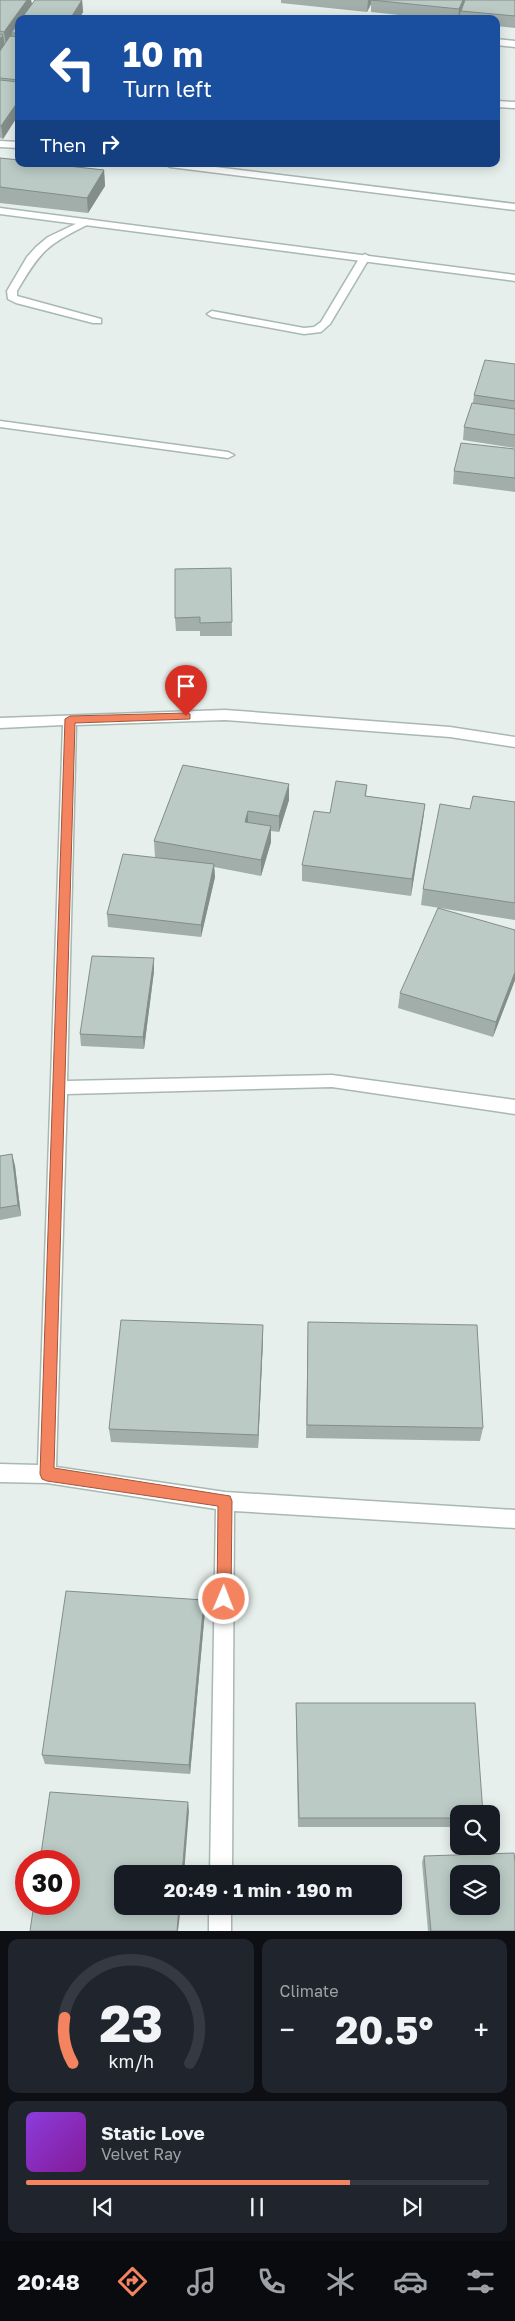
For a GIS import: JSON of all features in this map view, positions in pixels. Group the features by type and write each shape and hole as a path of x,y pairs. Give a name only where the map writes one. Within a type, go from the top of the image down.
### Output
{"street":[{"path":"500,42 515,44"},
{"path":"500,104 515,105"},
{"path":"0,144 15,145"},
{"path":"194,167 515,207"},
{"path":"0,211 515,278"},
{"path":"86,222 52,240 36,253 12,291 12,297 20,301 97,321"},
{"path":"212,314 304,331 317,330 325,324 365,258"},
{"path":"0,424 228,455"},
{"path":"0,723 70,719 225,715 450,732 515,742"},
{"path":"47,1474 70,719"},
{"path":"59,1088 332,1081 515,1107"},
{"path":"0,1473 47,1474 225,1501 515,1519"},
{"path":"221,1865 225,1501"},
{"path":"220,1915 220,1931"}],"building":[{"path":"0,0 27,0 4,32 0,31"},
{"path":"35,0 82,0 73,15 24,15"},
{"path":"371,0 463,0 459,9"},
{"path":"465,0 515,0 515,16 461,11"},
{"path":"10,36 15,37 15,80 0,78 0,51"},
{"path":"0,80 15,82 15,106 0,126"},
{"path":"0,158 15,160 15,167 77,167 104,170 87,198 0,187"},
{"path":"485,360 515,364 515,401 474,395"},
{"path":"472,403 515,409 515,435 464,427"},
{"path":"461,443 515,449 515,478 454,471"},
{"path":"231,568 232,622 200,623 200,617 175,618 175,569"},
{"path":"183,765 289,784 279,816 248,811 245,822 271,826 261,860 154,841"},
{"path":"336,781 367,785 365,796 425,804 412,879 302,865 314,811 330,813"},
{"path":"473,796 515,802 515,903 423,889 440,804 470,809"},
{"path":"123,854 214,864 201,925 107,914"},
{"path":"438,908 515,930 515,972 496,1022 400,993"},
{"path":"92,956 154,958 143,1037 80,1034"},
{"path":"12,1154 18,1205 0,1208 0,1156"},
{"path":"121,1320 263,1325 258,1435 109,1429"},
{"path":"308,1322 477,1325 483,1428 307,1425"},
{"path":"66,1591 204,1600 189,1765 42,1755"},
{"path":"296,1703 475,1703 482,1805 450,1805 450,1818 299,1818"},
{"path":"50,1792 188,1802 183,1865 114,1865 114,1915 178,1915 177,1931 30,1931 32,1915 80,1915 80,1850 42,1850"},
{"path":"500,1853 514,1853 515,1931 431,1931 424,1856 500,1855"}],"route":[{"path":"186,716 70,719 47,1474 225,1501 224,1599"}]}
